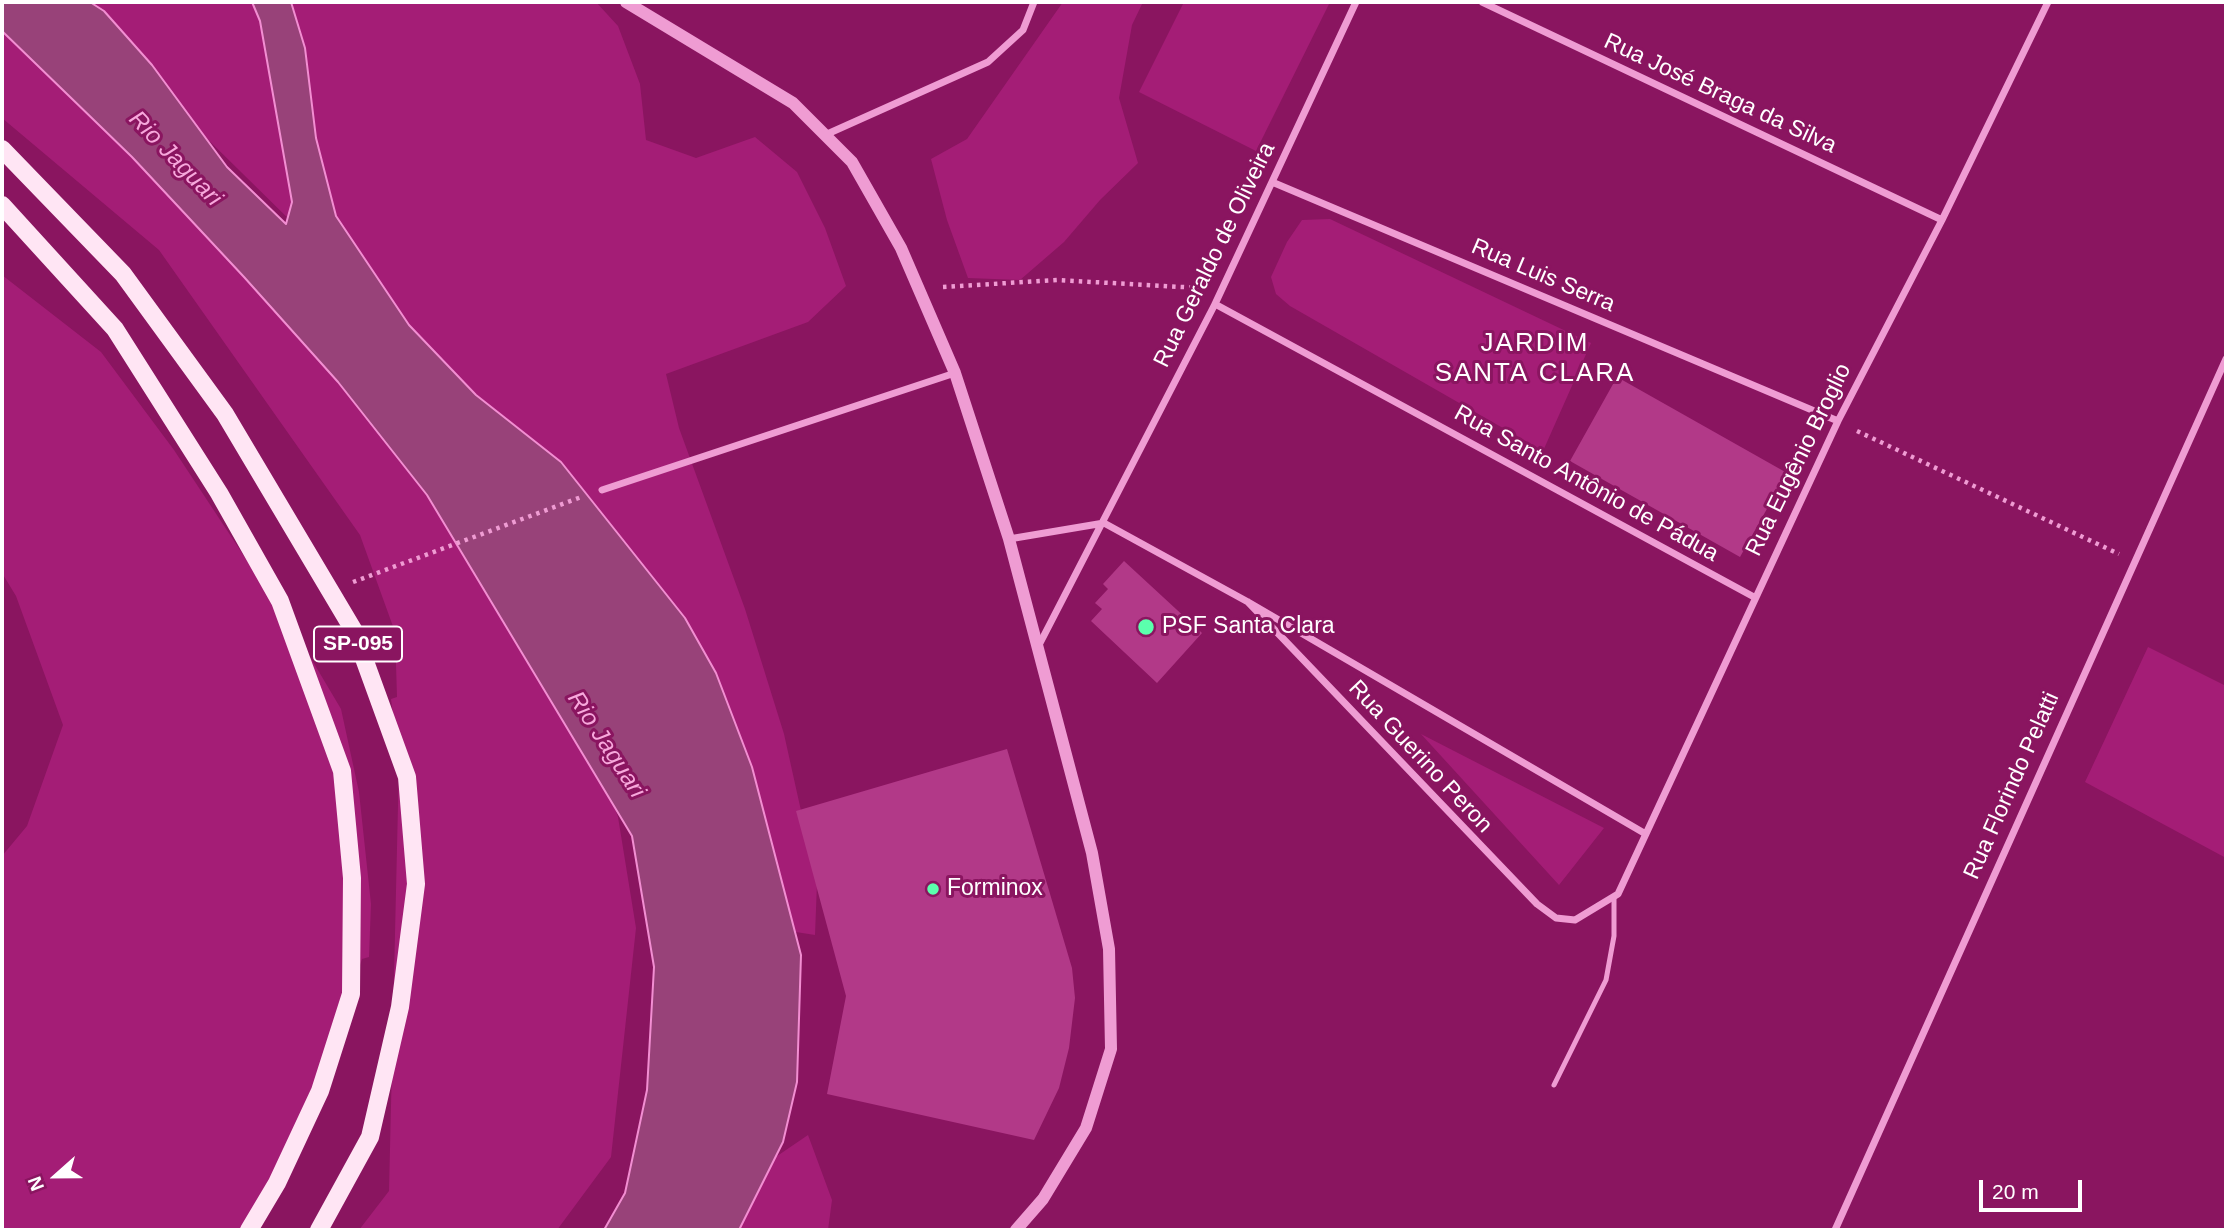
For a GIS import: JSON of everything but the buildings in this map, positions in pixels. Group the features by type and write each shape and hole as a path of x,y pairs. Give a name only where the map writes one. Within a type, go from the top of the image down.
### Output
{"main road":[{"name":"SP-095","path":"2,149 123,274 225,414 354,631 407,777 416,884 400,1007 369,1138 319,1230"},
{"name":"SP-095","path":"2,205 115,329 219,493 280,601 342,771 352,878 351,994 320,1091 277,1183 249,1230"}],"street":[{"path":"626,2 793,103 852,162 901,248 955,373 1009,539 1092,853 1110,949 1111,1049 1086,1128 1043,1199 1016,1230"},
{"path":"825,135 988,62 1023,30 1034,2"},
{"name":"Rua Geraldo de Oliveira","path":"1038,646 1215,304 1356,2"},
{"name":"Rua José Braga da Silva","path":"1482,2 1942,220"},
{"name":"Rua Eugênio Broglio","path":"1614,898 1838,421 1942,220 2048,2"},
{"name":"Rua Luis Serra","path":"1272,182 1838,421"},
{"name":"Rua Santo Antônio de Pádua","path":"1215,304 1754,597"},
{"name":"Rua Florindo Pelatti","path":"1835,1230 2226,359"},
{"path":"602,490 955,373"},
{"path":"1009,539 1104,523 1248,602 1644,833"},
{"name":"Rua Guerino Peron","path":"1248,602 1409,774 1536,904 1556,918 1576,920 1614,898"}],"lane":[{"path":"1554,1085 1606,980 1614,936 1614,898"}],"path":[{"path":"919,290 972,284 1057,280 1222,289"},
{"path":"1838,421 2134,561"},
{"path":"382,572 562,504"}],"shaded area":[{"path":"2,2 440,436 548,630 618,817 636,928 611,1157 557,1230 359,1230 389,1191 399,762 391,699 397,697 395,632 360,535 159,250 2,118"},
{"path":"76,2 596,2 618,26 640,84 646,140 696,158 755,137 797,172 825,228 846,286 808,322 666,374 679,428 745,609 784,734 817,883 815,935 745,924 539,465 182,114"},
{"path":"1063,2 1143,2 1132,25 1119,98 1138,163 1100,200 1064,242 1020,280 968,278 947,220 931,159 967,139"},
{"path":"1184,2 1330,2 1256,151 1139,92"},
{"path":"1330,219 1591,343 1543,451 1290,306 1276,294 1271,277 1287,242 1302,220"},
{"path":"2,275 101,352 174,450 306,650 341,709 359,792 371,904 369,957 362,959 296,1159 249,1230 2,1230 2,856 27,826 63,725 16,596 2,573"},
{"path":"2148,647 2226,686 2226,858 2085,782"},
{"path":"1421,734 1604,828 1559,885"},
{"path":"808,1135 832,1200 828,1230 727,1230 761,1167"}],"water":[{"name":"Rio Jaguari","path":"2,2 90,2 104,11 152,65 227,167 286,224 292,202 260,21 252,2 291,2 305,48 316,138 336,216 409,325 476,395 561,462 685,618 716,673 752,767 801,955 797,1082 783,1142 739,1230 604,1230 625,1193 647,1090 654,967 632,836 427,495 338,382 244,277 132,157 2,31"}],"place":[{"name":"PSF Santa Clara","path":"1146,627"},
{"name":"Forminox","path":"933,889"}],"district":[{"name":"JARDIM SANTA CLARA","path":"1535,359"}]}
